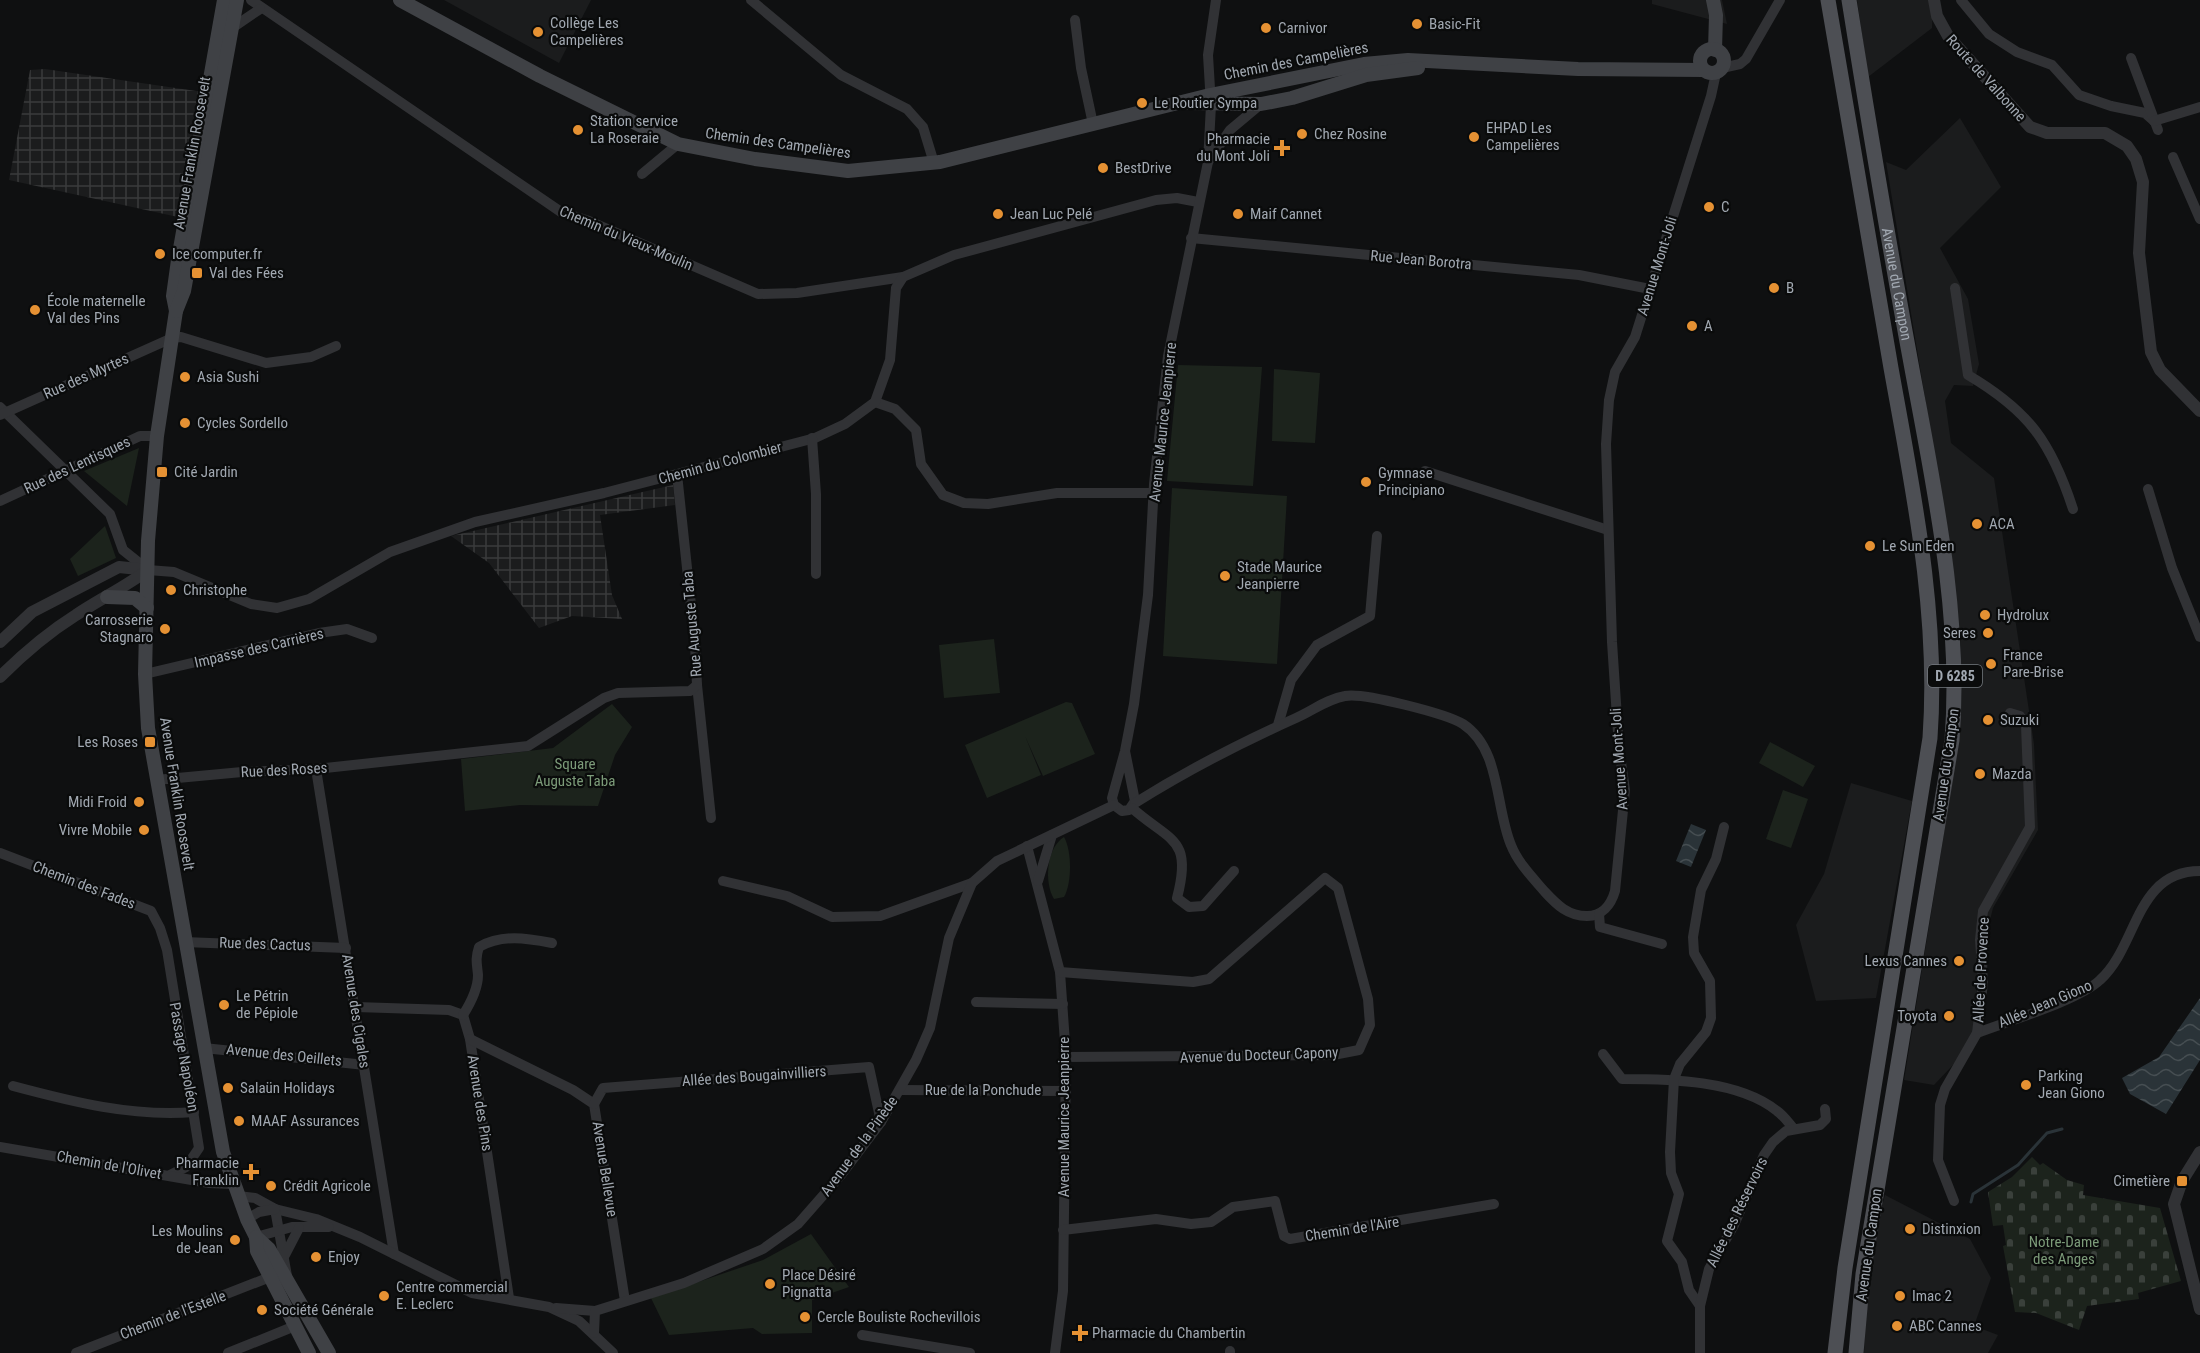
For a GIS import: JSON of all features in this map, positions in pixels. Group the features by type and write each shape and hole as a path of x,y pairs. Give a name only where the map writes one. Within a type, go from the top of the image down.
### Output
{"main road":[{"name":"Avenue Franklin Roosevelt","path":"224,0 226,27"},
{"name":"Avenue Franklin Roosevelt","path":"237,0 226,27 184,291 176,311 157,436 148,570 145,674 148,728 184,942 223,1152 247,1219 256,1237 269,1249 329,1353"},
{"name":"Chemin des Campelières","path":"400,0 540,76 678,144 755,159 848,171 934,163 1179,102 1210,100 1261,104 1292,98 1366,75 1456,64"},
{"path":"1713,0 1717,22 1715,50"},
{"name":"Avenue du Campon","path":"1828,0 1918,526 1932,633 1929,738 1845,1268 1835,1353"},
{"name":"Avenue du Campon","path":"1849,0 1939,522 1954,631 1955,672 1952,740 1863,1274 1856,1353"},
{"path":"1708,50 1715,50 1723,57 1714,70 1700,62 1702,55 1708,50"},
{"name":"Chemin des Campelières","path":"1210,100 1364,64 1408,60 1578,69 1714,70"},
{"path":"107,597 135,598 147,608"},
{"name":"Avenue Franklin Roosevelt","path":"256,1237 257,1251 309,1353"}],"street":[{"name":"Chemin du Vieux-Moulin","path":"251,0 260,9 561,212 590,221 758,294 797,294 903,277"},
{"path":"751,0 841,75 907,109 923,127 934,163"},
{"name":"Avenue Maurice Jeanpierre","path":"1115,791 1125,751 1148,595 1153,493 1168,356 1208,162 1210,100 1208,55 1216,0"},
{"path":"1714,70 1740,64 1746,59 1780,0"},
{"name":"Route de Valbonne","path":"1934,0 1937,16 1948,36 2030,126 2047,133 2105,133 2127,146 2136,159 2143,182 2139,253 2151,352 2160,370 2200,411"},
{"path":"1962,0 1989,34 2018,52 2052,65 2079,95 2111,106 2145,113 2156,125"},
{"path":"226,27 260,9"},
{"path":"1075,20 1081,68 1093,124"},
{"path":"2131,58 2156,125"},
{"name":"Avenue Mont-Joli","path":"1599,914 1608,906 1615,891 1625,810 1613,665 1608,530 1606,444 1610,389 1618,366 1631,347 1650,289 1714,70"},
{"path":"1208,162 1230,129 1261,104"},
{"path":"2156,125 2200,107"},
{"path":"642,174 678,144"},
{"path":"2173,157 2200,219"},
{"path":"1153,493 1057,493 988,504 964,503 943,495 921,464 916,430 895,409 875,402 890,360 896,288 903,277 954,255 1156,200 1177,198 1198,202"},
{"name":"Rue Jean Borotra","path":"1191,238 1579,275 1650,289"},
{"path":"1955,288 1968,375 1991,389 2032,427 2056,460 2073,509"},
{"path":"172,338 181,337 266,363 311,357 336,346"},
{"name":"Rue des Myrtes","path":"2,411 172,338"},
{"name":"Chemin du Colombier","path":"148,570 174,572 251,604 277,608 309,599 390,552 442,533 475,522 677,474 812,438 845,424 875,402"},
{"path":"2,411 110,514 123,550 148,570"},
{"name":"Rue des Lentisques","path":"0,501 140,436 157,436"},
{"path":"812,438 816,494 816,574"},
{"path":"1425,471 1608,530"},
{"name":"Rue Auguste Taba","path":"411,760 528,746 604,698 618,693 690,691 697,686 695,643 677,474"},
{"path":"2148,489 2172,568 2200,637"},
{"path":"1278,725 1291,680 1317,645 1370,616 1377,536"},
{"path":"0,642 32,612 119,567 148,570"},
{"path":"0,676 28,650 86,609 148,570"},
{"path":"75,589 86,609"},
{"name":"Impasse des Carrières","path":"145,674 319,633 347,629 372,638"},
{"path":"697,686 711,818"},
{"path":"1162,785 1132,791 1126,787 1115,791 1112,798 1114,805 1122,811 1162,785 1334,699 1352,695 1460,722 1480,741 1489,759 1506,831 1519,860 1565,911 1581,916 1599,914 1600,927 1662,944"},
{"name":"Allée de Provence","path":"1954,1201 1938,1160 1940,1105 1945,1089 1977,1033 1982,991 1980,940 1983,912 2030,827 2026,726 2020,716 2010,714"},
{"name":"Avenue Maurice Jeanpierre","path":"1125,751 1132,791"},
{"name":"Rue des Roses","path":"156,780 411,760"},
{"name":"Avenue des Cigales","path":"316,769 394,1254"},
{"path":"1132,791 1133,805 1149,823 1173,838 1180,851 1182,879 1177,898 1189,907 1203,906 1234,871"},
{"path":"1027,846 1114,805"},
{"path":"1700,1306 1689,1290 1682,1262 1667,1241 1679,1194 1671,1173 1670,1152 1674,1079 1680,1064 1702,1039 1709,1025 1710,981 1692,945 1701,890 1716,859 1724,826"},
{"path":"1037,884 1052,835"},
{"name":"Avenue Maurice Jeanpierre","path":"1027,846 1060,972 1066,1057 1063,1291 1055,1353"},
{"name":"Avenue de la Pinède","path":"549,1307 595,1311 684,1283 763,1249 798,1224 841,1175 881,1122 900,1090 930,1028 949,938 972,883 985,869 1027,846"},
{"name":"Chemin des Fades","path":"0,853 151,911 160,927"},
{"name":"Allée Jean Giono","path":"1977,1033 2090,988 2114,963 2156,886 2180,874 2200,871"},
{"name":"Avenue du Docteur Capony","path":"1060,972 1193,982 1209,979 1325,878 1338,888 1368,999 1370,1025 1359,1050 1333,1055 1066,1057"},
{"path":"723,881 787,896 832,917 880,916 972,883"},
{"name":"Passage Napoléon","path":"160,927 167,950 199,1148 186,1167 171,1175"},
{"path":"356,1007 449,1010 463,1015 474,993 478,975 474,963 479,947 493,939 527,938 552,943"},
{"name":"Rue des Cactus","path":"184,942 346,948"},
{"path":"976,1002 1063,1004"},
{"name":"Avenue des Pins","path":"463,1015 470,1039 509,1298"},
{"name":"Avenue Bellevue","path":"470,1039 573,1090 594,1104 625,1301"},
{"name":"Avenue des Oeillets","path":"204,1048 365,1065"},
{"path":"1603,1054 1622,1079 1674,1079 1740,1092 1776,1110 1793,1128"},
{"name":"Allée des Bougainvilliers","path":"594,1104 603,1088 869,1067 881,1122"},
{"path":"13,1086 86,1106 167,1114 194,1112"},
{"name":"Rue de la Ponchude","path":"900,1090 1066,1091"},
{"name":"Allée des Réservoirs","path":"1700,1353 1700,1306 1709,1269 1734,1225 1764,1155 1779,1135 1793,1128 1820,1125 1826,1119 1826,1109"},
{"name":"Chemin de l'Olivet","path":"0,1147 217,1184 255,1198 275,1209 316,1219 394,1254 472,1293 549,1307"},
{"path":"2200,1152 2182,1181 2174,1204 2200,1309"},
{"name":"Chemin de l'Aire","path":"1063,1230 1156,1219 1191,1224 1211,1222 1233,1206 1275,1201 1284,1236 1290,1239 1494,1204"},
{"path":"247,1219 259,1212 275,1209"},
{"name":"Avenue Franklin Roosevelt","path":"275,1209 288,1281"},
{"path":"256,1237 277,1230 334,1227"},
{"path":"285,1255 299,1228"},
{"name":"Chemin de l'Estelle","path":"76,1353 270,1277"},
{"path":"549,1307 579,1321 613,1353"},
{"path":"594,1333 595,1311"},
{"path":"228,1353 295,1326"},
{"path":"862,1335 970,1353"}],"shaded area":[{"name":"Collège Les Campelières","path":"444,0 591,0 559,63"},
{"path":"1652,0 1722,0 1727,24 1652,4"},
{"path":"1857,0 1933,0 1932,28 1868,77"},
{"path":"45,69 203,92 178,217 9,180 30,70"},
{"path":"1960,118 2001,187 1940,248 1968,299 1979,364 1973,386 1954,385 1945,401 1951,443 1994,478 2034,744 2038,830 1993,908 1990,920 1985,1016 1970,1047 1934,1085 1904,1080 1958,747 1961,645 1925,398 1886,162 1906,170"},
{"path":"673,485 675,505 600,515 612,595 622,619 572,616 539,628 489,563 451,536"},
{"path":"1851,783 1912,801 1876,998 1816,1001 1796,925 1824,874"},
{"path":"1885,1195 1970,1239 1991,1278 1974,1326 1998,1335 1988,1353 1864,1353 1865,1324 1878,1221"}],"green space":[{"path":"1178,365 1262,367 1253,486 1167,481"},
{"path":"1274,369 1320,373 1315,443 1272,441"},
{"path":"139,448 127,506 84,471"},
{"name":"Stade Maurice Jeanpierre","path":"1172,488 1287,496 1277,664 1163,656"},
{"path":"105,526 116,558 78,576 70,559"},
{"path":"994,639 1000,693 944,698 939,645"},
{"path":"1066,702 1072,703 1095,754 1043,776 1025,736 1041,775 987,798 965,745"},
{"name":"Square Auguste Taba","path":"612,704 632,727 615,755 598,806 520,805 465,811 461,759 553,748"},
{"path":"1770,742 1815,766 1803,787 1759,763"},
{"path":"1783,790 1808,799 1791,848 1766,839"},
{"path":"1064,837 1070,858 1070,876 1064,897 1054,899 1049,884 1048,866 1053,849"},
{"name":"Notre-Dame des Anges","path":"2032,1157 2040,1165 2043,1163 2067,1180 2084,1185 2083,1195 2160,1208 2181,1281 2138,1293 2139,1299 2087,1306 2079,1330 2036,1313 2015,1312 2003,1246 2006,1245 2003,1225 1993,1226 1988,1192 2012,1177"},
{"name":"Place Désiré Pignatta","path":"811,1234 849,1287 812,1300 812,1333 762,1334 753,1328 669,1335 651,1298 763,1260"}],"water":[{"path":"1691,824 1706,830 1691,867 1676,861"},
{"path":"2200,998 2200,1060 2166,1114 2130,1094 2122,1078 2159,1057"}],"waterway":[{"path":"1971,1202 1973,1194 2018,1165 2047,1133 2062,1129"}],"place":[{"name":"Basic-Fit","path":"1417,24"},
{"name":"Carnivor","path":"1266,28"},
{"name":"Collège Les Campelières","path":"538,32"},
{"name":"Le Routier Sympa","path":"1142,103"},
{"name":"Station service La Roseraie","path":"578,130"},
{"name":"Chez Rosine","path":"1302,134"},
{"name":"EHPAD Les Campelières","path":"1474,137"},
{"name":"Pharmacie du Mont Joli","path":"1282,148"},
{"name":"BestDrive","path":"1103,168"},
{"name":"C","path":"1709,207"},
{"name":"Jean Luc Pelé","path":"998,214"},
{"name":"Maif Cannet","path":"1238,214"},
{"name":"Ice computer.fr","path":"160,254"},
{"name":"Val des Fées","path":"197,273"},
{"name":"B","path":"1774,288"},
{"name":"École maternelle Val des Pins","path":"35,310"},
{"name":"A","path":"1692,326"},
{"name":"Asia Sushi","path":"185,377"},
{"name":"Cycles Sordello","path":"185,423"},
{"name":"Cité Jardin","path":"162,472"},
{"name":"Gymnase Principiano","path":"1366,482"},
{"name":"ACA","path":"1977,524"},
{"name":"Le Sun Eden","path":"1870,546"},
{"name":"Stade Maurice Jeanpierre","path":"1225,576"},
{"name":"Christophe","path":"171,590"},
{"name":"Hydrolux","path":"1985,615"},
{"name":"Carrosserie Stagnaro","path":"165,629"},
{"name":"Seres","path":"1988,633"},
{"name":"France Pare-Brise","path":"1991,664"},
{"name":"Suzuki","path":"1988,720"},
{"name":"Les Roses","path":"150,742"},
{"name":"Mazda","path":"1980,774"},
{"name":"Midi Froid","path":"139,802"},
{"name":"Vivre Mobile","path":"144,830"},
{"name":"Lexus Cannes","path":"1959,961"},
{"name":"Le Pétrin de Pépiole","path":"224,1005"},
{"name":"Toyota","path":"1949,1016"},
{"name":"Parking Jean Giono","path":"2026,1085"},
{"name":"Salaün Holidays","path":"228,1088"},
{"name":"MAAF Assurances","path":"239,1121"},
{"name":"Pharmacie Franklin","path":"251,1172"},
{"name":"Cimetière","path":"2182,1181"},
{"name":"Crédit Agricole","path":"271,1186"},
{"name":"Distinxion","path":"1910,1229"},
{"name":"Les Moulins de Jean","path":"235,1240"},
{"name":"Enjoy","path":"316,1257"},
{"name":"Place Désiré Pignatta","path":"770,1284"},
{"name":"Centre commercial E. Leclerc","path":"384,1296"},
{"name":"Imac 2","path":"1900,1296"},
{"name":"Société Générale","path":"262,1310"},
{"name":"Cercle Bouliste Rochevillois","path":"805,1317"},
{"name":"ABC Cannes","path":"1897,1326"},
{"name":"Pharmacie du Chambertin","path":"1080,1333"}]}
